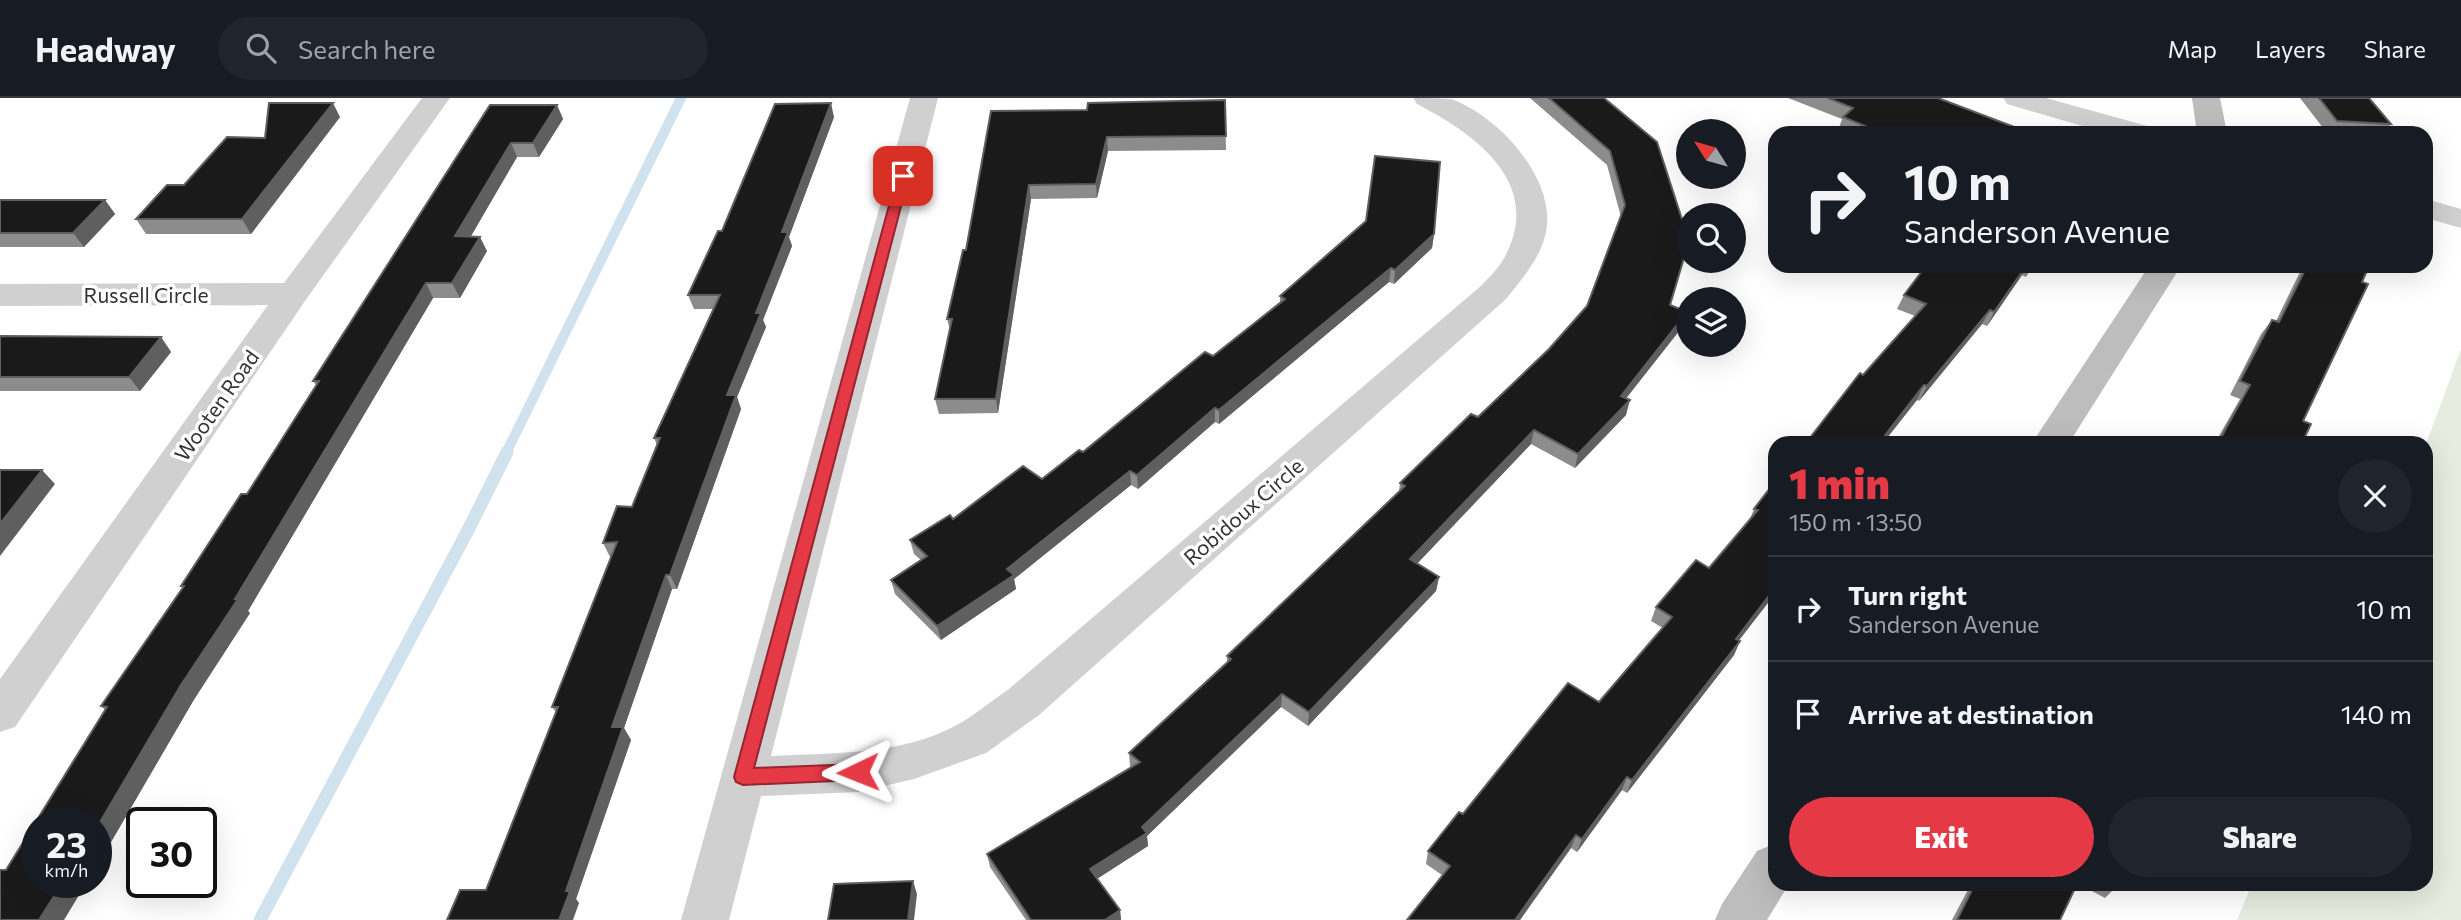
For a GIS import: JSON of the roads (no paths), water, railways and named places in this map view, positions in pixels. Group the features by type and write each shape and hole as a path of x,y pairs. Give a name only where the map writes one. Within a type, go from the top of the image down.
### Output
{"main road":[{"path":"2206,98 2211,126"},
{"path":"2055,436 2160,273"},
{"path":"1739,920 1768,875"}],"street":[{"name":"Wooten Road","path":"0,714 293,294 436,98"},
{"path":"705,920 924,98"},
{"name":"Robidoux Circle","path":"743,777 858,772 914,760 970,740 1024,702 1494,292 1519,261 1530,229 1532,203 1520,173 1504,150 1480,127 1427,98"},
{"path":"2017,98 2113,126"},
{"path":"2433,210 2461,219"},
{"name":"Russell Circle","path":"0,295 293,294"}],"waterway":[{"path":"506,453 681,98"},
{"path":"260,920 507,452"}]}
